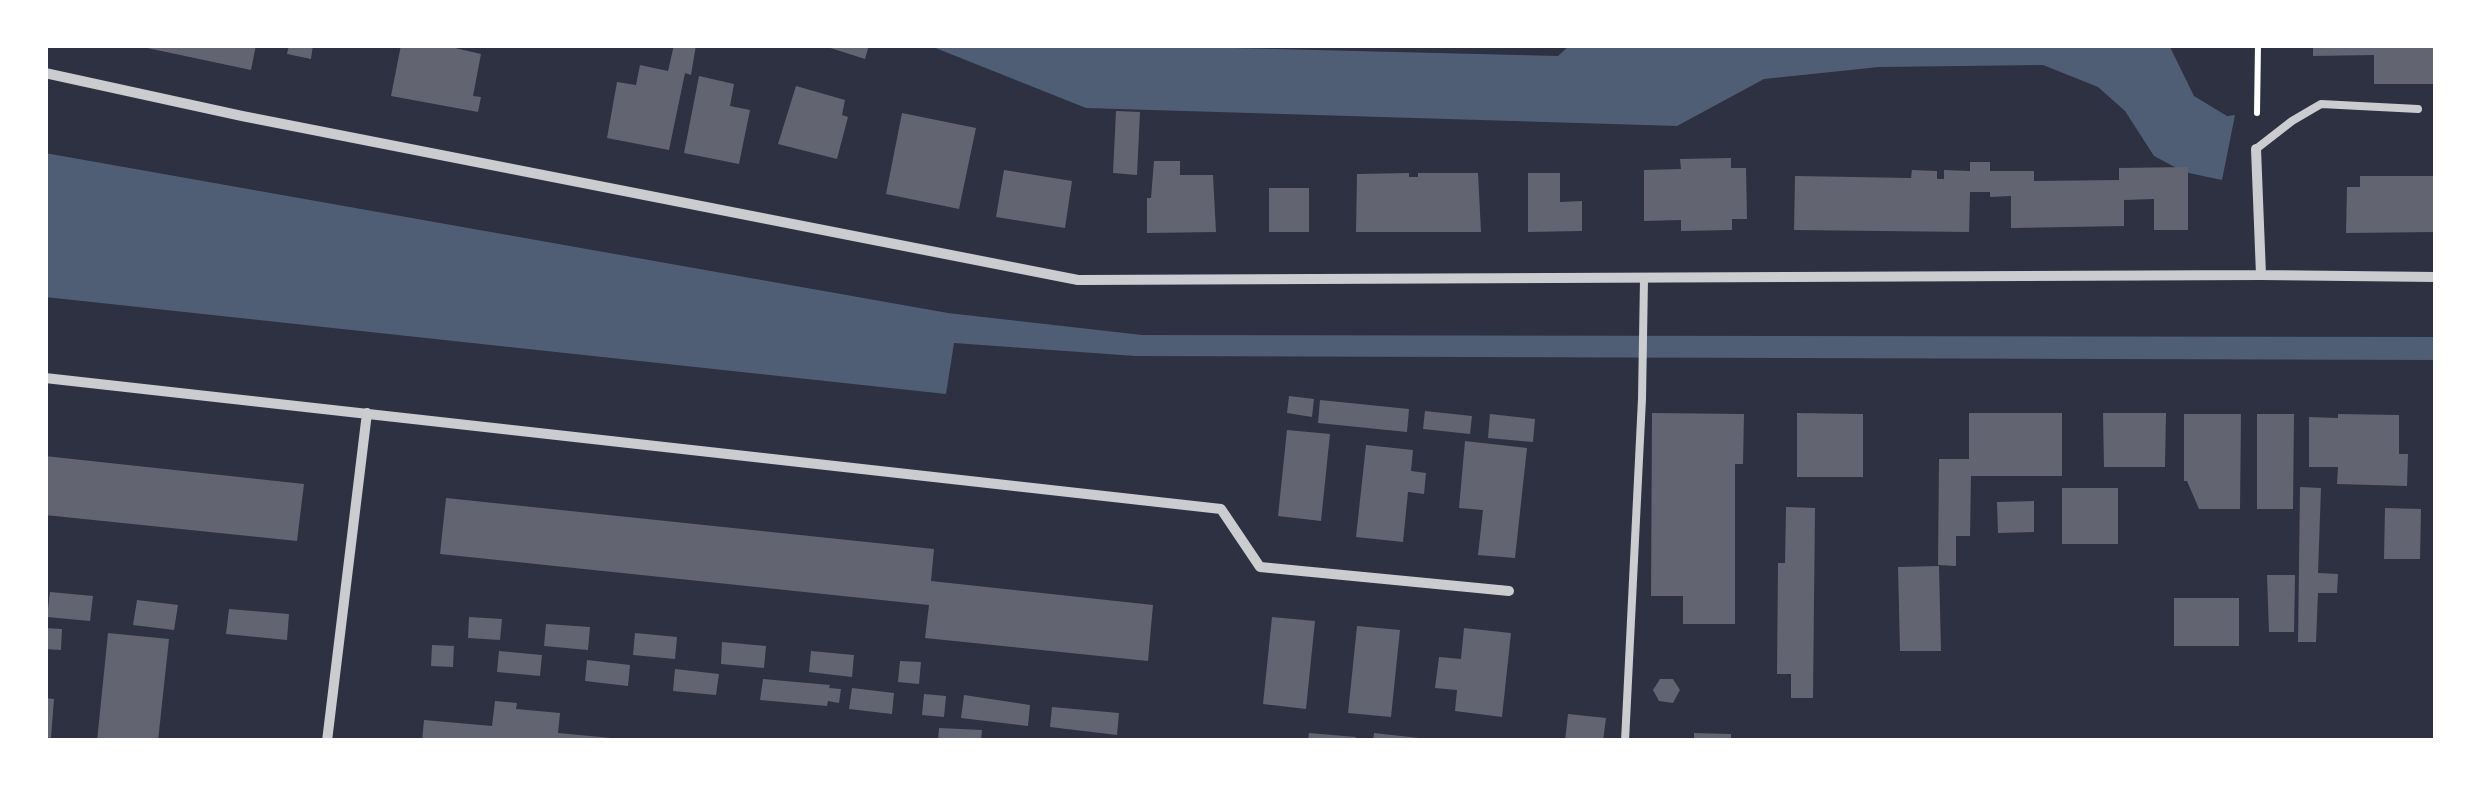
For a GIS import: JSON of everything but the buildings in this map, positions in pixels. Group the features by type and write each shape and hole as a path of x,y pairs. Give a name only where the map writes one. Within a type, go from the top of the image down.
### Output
{"street":[{"path":"45,73 242,116 1078,280 2436,277"},
{"path":"2256,149 2262,275"},
{"path":"45,378 1221,509 1260,567 1509,591"},
{"path":"327,741 367,414"}],"lane":[{"path":"2256,149 2322,104 2418,109"},
{"path":"1625,741 1644,279"}],"path":[{"path":"2256,149 2258,45"}],"water":[{"path":"928,45 1114,45 1558,56 1570,45 2169,45 2194,96 2227,116 2235,115 2222,180 2184,172 2154,156 2125,111 2098,87 2043,65 1879,67 1764,79 1677,126 1086,108"},
{"path":"45,153 948,313 1142,335 2436,337 2436,360 1135,356 954,343 946,394 45,297"}]}
